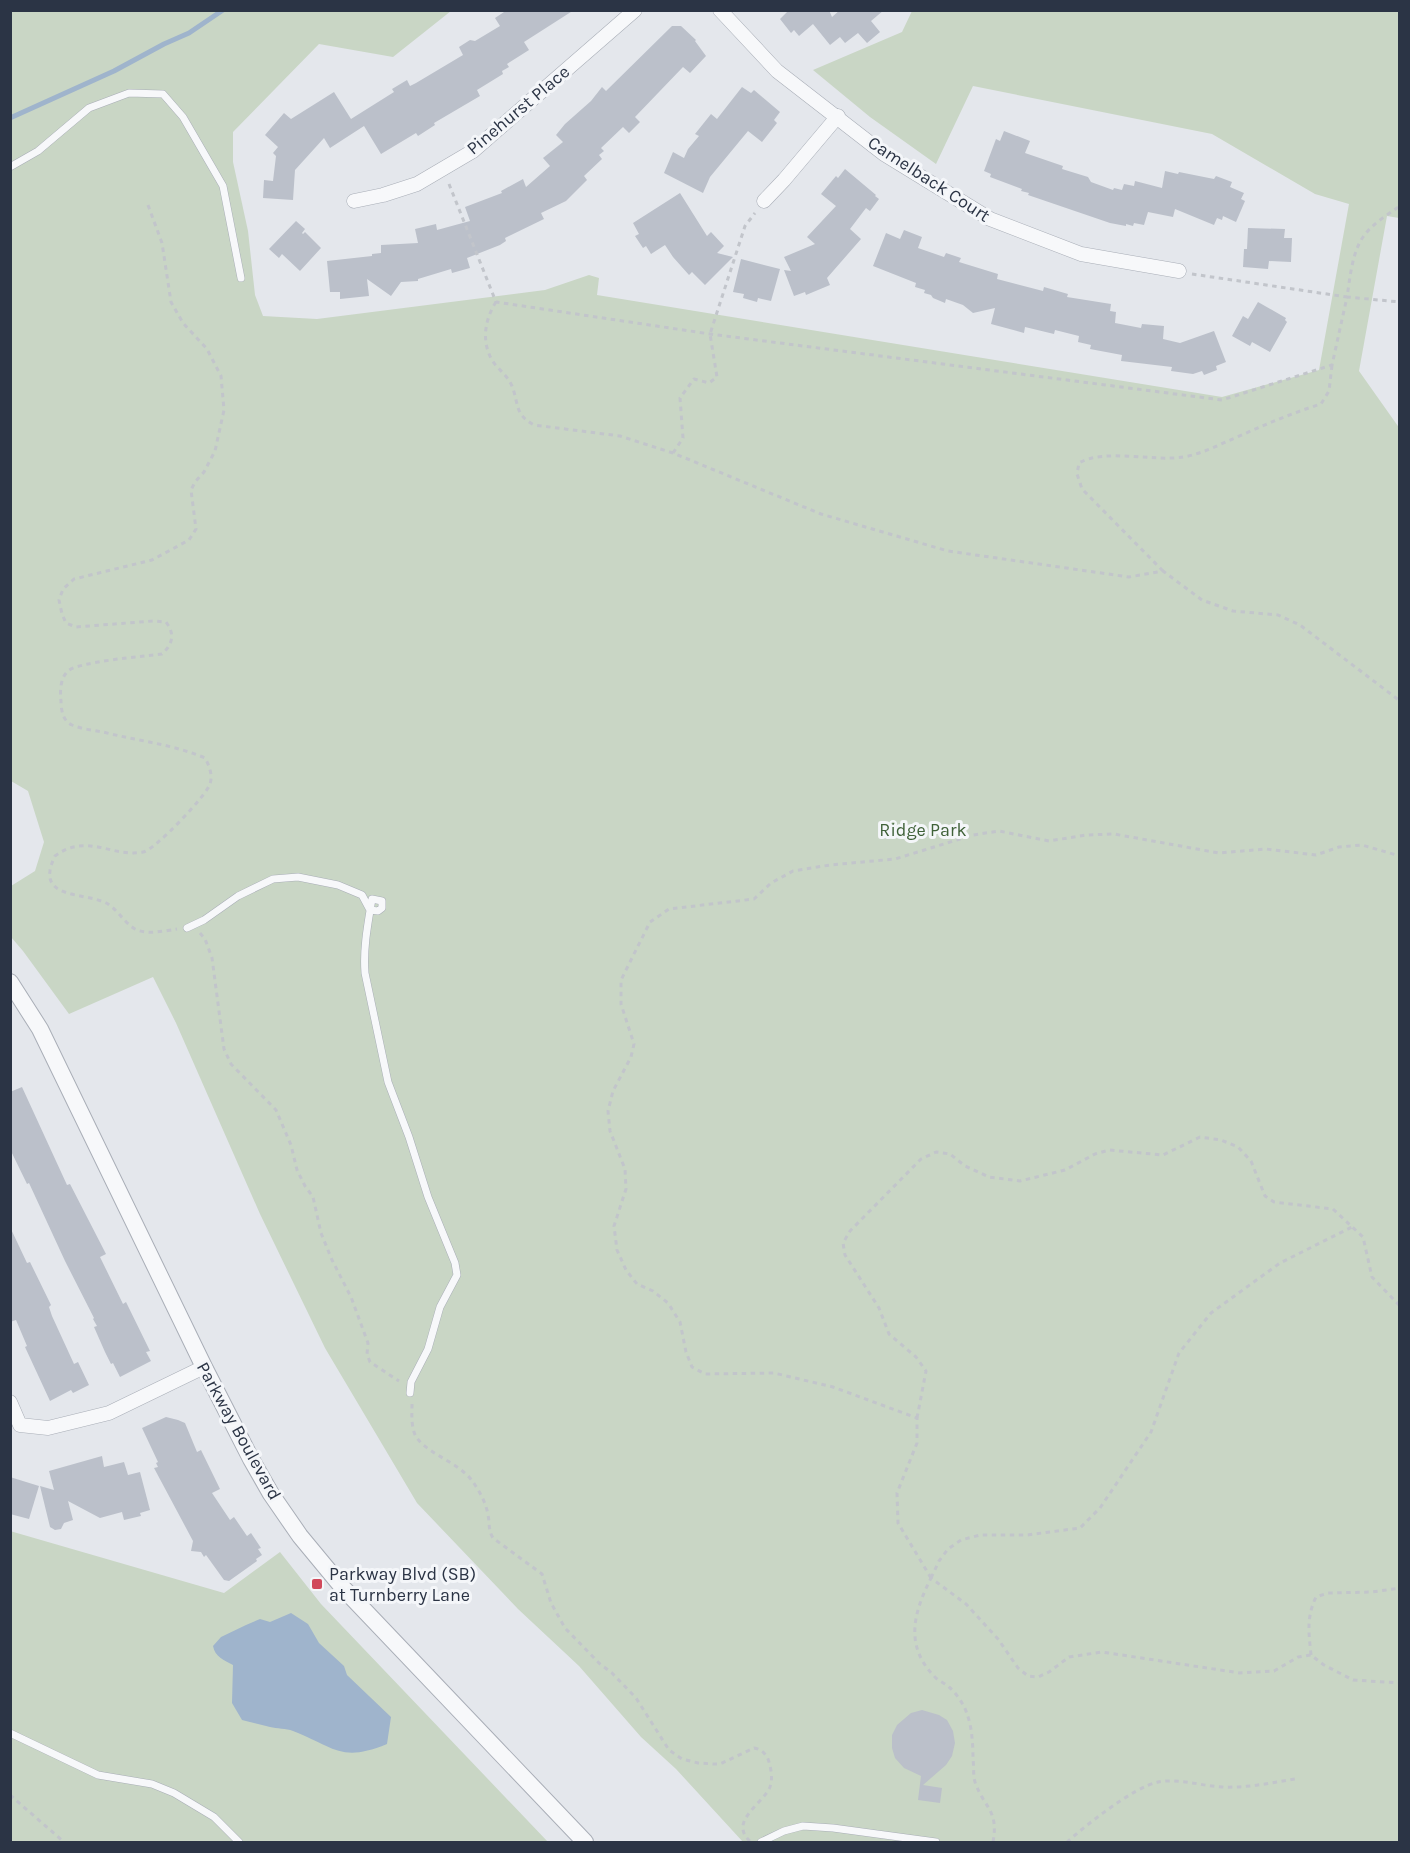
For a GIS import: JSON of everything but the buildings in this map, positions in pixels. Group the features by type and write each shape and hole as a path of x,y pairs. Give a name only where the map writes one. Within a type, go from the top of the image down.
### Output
{"street":[{"name":"Pinehurst Place","path":"354,201 417,184 472,151 635,10"},
{"name":"Camelback Court","path":"720,10 777,71 838,116 884,154 990,219 1081,254 1179,272"},
{"path":"764,201 838,116"},
{"name":"Parkway Boulevard","path":"10,982 40,1029 204,1367 261,1476 300,1536 386,1635 585,1842"},
{"path":"10,1402 20,1425 48,1428 109,1413 204,1367"}],"lane":[{"path":"10,167 38,152 89,108 129,93 163,94 183,117 224,186 242,278"},
{"path":"187,928 204,920 238,896 273,879 298,877 338,885 372,899 364,959 365,973 388,1082 428,1197 455,1263 457,1275 440,1307 428,1349 411,1382 410,1393"},
{"path":"362,895 370,910"},
{"path":"10,1733 98,1775 152,1784 174,1794 214,1818 239,1842"},
{"path":"761,1842 784,1831 803,1826 936,1842"}],"path":[{"path":"443,168 496,302"},
{"path":"673,453 683,438 680,398 694,379 708,383 717,377 710,334 745,226 764,201"},
{"path":"148,205 162,243 171,302 183,323 207,349 221,376 224,410 215,451 191,490 196,514 196,529 189,540 152,560 74,579 63,589 59,600 66,623 76,627 166,622 171,629 170,646 162,654 93,663 70,669 66,672 60,689 61,704 63,716 70,724 118,736 170,745 205,758 210,767 210,783 184,817 147,852 136,853 84,846 71,847 55,856 50,873 52,883 65,894 82,896 108,904 134,929 155,933 187,928 197,930 205,939 212,958 224,1049 231,1064 276,1110 285,1127 297,1170 313,1197 321,1233 351,1297 368,1343 367,1354 370,1362 395,1378 410,1393 411,1419 417,1440 462,1468 472,1480 483,1498 489,1517 489,1531 493,1538 542,1574 551,1603 565,1628 636,1698 669,1750 682,1759 714,1764 720,1764 754,1748 765,1754 770,1766 769,1789 744,1819 745,1835 753,1842"},
{"path":"1400,206 1379,221 1362,238 1354,257 1332,365 1329,391 1321,404 1294,412 1203,452 1181,458 1138,456 1086,459 1078,463 1077,474 1082,489 1163,571 1202,600 1233,611 1278,615 1300,625 1400,701"},
{"path":"1179,272 1347,297 1400,302"},
{"path":"496,302 710,334 1222,400 1332,365"},
{"path":"496,302 485,325 486,342 492,360 509,380 519,412 524,420 534,425 620,436 673,453 821,513 948,551 1128,577 1163,571"},
{"path":"917,1418 833,1387 774,1373 705,1374 692,1367 686,1352 680,1322 668,1303 653,1291 637,1284 626,1270 617,1250 614,1226 626,1190 625,1169 610,1131 608,1111 613,1091 631,1057 634,1044 621,1004 621,980 650,922 669,909 754,899 771,884 793,872 830,865 895,859 973,834 999,831 1049,841 1086,835 1114,834 1219,853 1266,849 1316,855 1339,847 1362,845 1400,856"},
{"path":"1400,1306 1372,1277 1363,1238 1333,1209 1274,1202 1265,1196 1251,1161 1238,1147 1221,1140 1200,1137 1163,1155 1109,1150 1095,1154 1065,1170 1020,1181 989,1177 965,1166 950,1154 936,1152 921,1159 850,1231 843,1243 846,1255 879,1308 889,1334 916,1357 926,1371 917,1418 916,1443 897,1493 898,1523 931,1578 966,1604 998,1639 1018,1668 1028,1676 1038,1677 1070,1657 1102,1652 1240,1673 1274,1671 1298,1657 1311,1656 1353,1680 1400,1683"},
{"path":"993,1842 992,1811 974,1780 973,1749 968,1716 950,1687 934,1678 918,1654 914,1630 918,1604 939,1561 948,1549 961,1540 980,1535 1027,1535 1080,1528 1100,1508 1151,1432 1179,1353 1211,1313 1280,1263 1352,1227"},
{"path":"1311,1656 1310,1610 1316,1597 1328,1593 1372,1592 1400,1588"},
{"path":"1067,1842 1132,1795 1156,1782 1178,1781 1235,1787 1295,1779"},
{"path":"10,1795 64,1842"}],"green space":[{"name":"Ridge Park","path":"11,11 451,11 393,57 319,44 233,132 233,162 248,231 255,295 263,316 317,319 545,290 589,275 599,278 597,295 1222,397 1319,370 1349,204 1315,194 1212,134 973,86 936,164 870,117 813,70 902,32 912,11 1399,11 1399,218 1387,216 1359,371 1400,429 1399,1842 743,1842 676,1769 641,1737 579,1666 518,1609 417,1503 325,1348 260,1214 176,1023 153,977 69,1014 11,937 11,886 35,871 44,842 28,791 11,781"},
{"path":"10,1531 224,1593 280,1552 321,1604 548,1842 11,1842"}],"water":[{"path":"291,1613 308,1624 319,1643 344,1666 347,1675 391,1717 387,1744 359,1752 338,1751 290,1730 242,1720 232,1703 233,1665 218,1656 213,1646 221,1637 260,1619 270,1622"}],"waterway":[{"path":"10,118 114,71 189,33 223,10"}],"place":[{"name":"Parkway Blvd (SB) at Turnberry Lane","path":"317,1584"}]}
